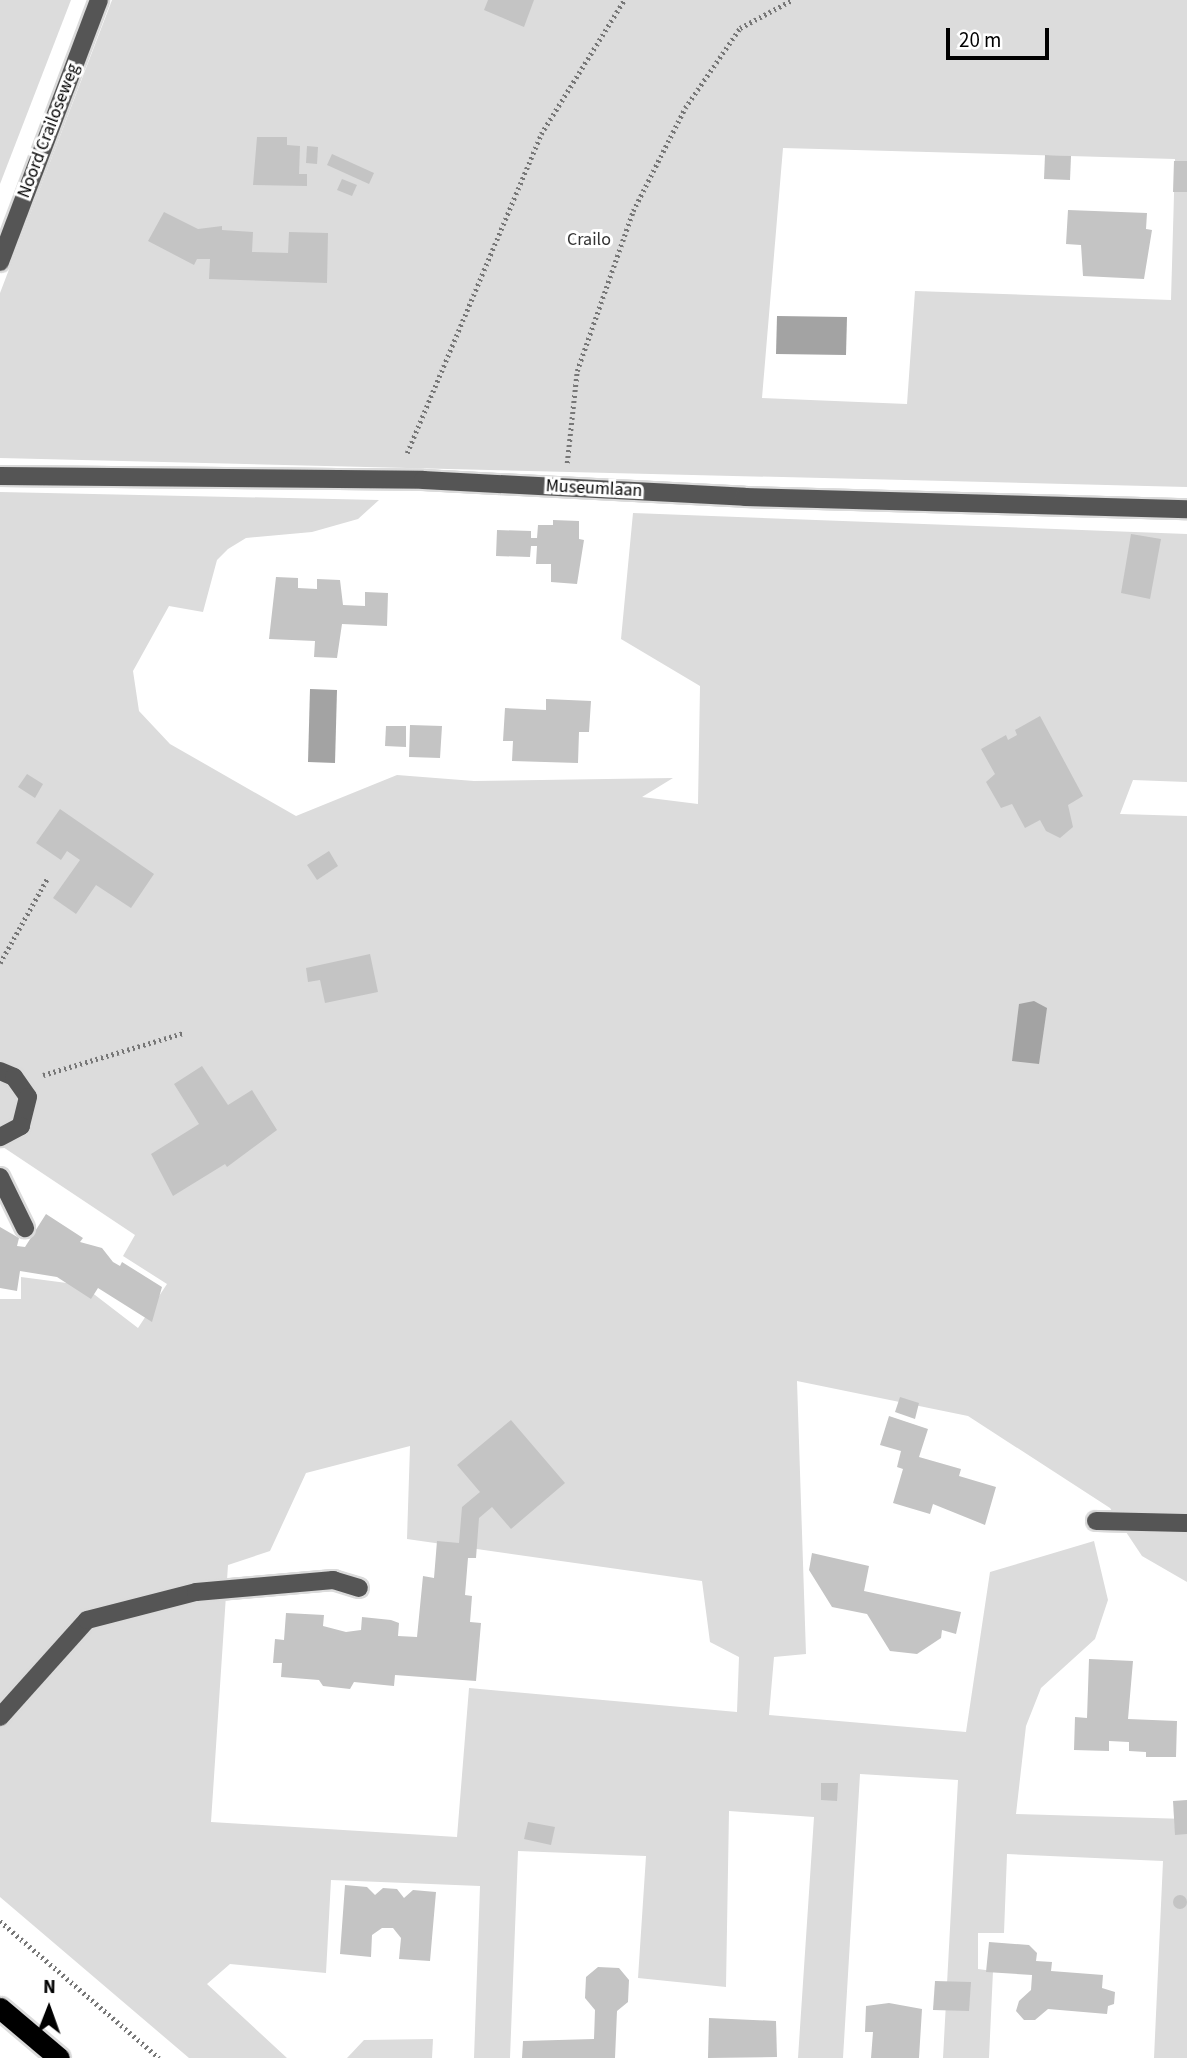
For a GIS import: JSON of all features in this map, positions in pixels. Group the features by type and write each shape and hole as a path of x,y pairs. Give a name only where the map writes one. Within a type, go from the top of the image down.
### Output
{"highway":[{"path":"0,2008 59,2058"}],"street":[{"name":"Noord Crailoseweg","path":"0,262 99,0"},
{"name":"Museumlaan","path":"0,476 395,480 1187,509"},
{"path":"0,1071 17,1082 28,1097 21,1126 0,1138"},
{"path":"0,1177 25,1228"},
{"path":"1096,1521 1187,1523"},
{"path":"0,1717 87,1619 196,1592 333,1580 359,1588"}],"path":[{"path":"395,480 541,134 624,0"},
{"path":"565,488 577,371 633,211 685,108 740,27 792,0"},
{"path":"0,963 47,879"},
{"path":"17,1082 183,1033"},
{"path":"0,1921 159,2058"}],"green space":[{"path":"0,0 71,0 0,184"},
{"name":"Crailo","path":"112,0 1187,0 1187,487 0,458 0,293","holes":["783,148 1175,159 1171,300 915,291 907,404 762,398"]},
{"path":"0,492 379,500 358,519 312,532 246,538 228,549 217,560 203,612 169,606 133,671 139,711 170,744 296,816 397,775 474,781 673,778 642,797 698,804 700,686 621,639 633,513 1187,534 1187,782 1133,780 1120,814 1187,816 1187,1582 1142,1556 1110,1508 968,1416 797,1381 806,1654 774,1657 769,1715 966,1732 990,1572 1094,1541 1108,1600 1095,1639 1041,1688 1026,1726 1016,1814 1187,1819 1187,2058 1154,2058 1163,1861 1007,1854 1004,1933 978,1933 978,1969 993,1971 989,2058 943,2058 958,1780 860,1774 843,2058 798,2058 814,1817 729,1811 726,1987 638,1978 646,1856 518,1851 510,2058 474,2058 480,1886 331,1880 326,1973 230,1964 207,1984 287,2058 189,2058 0,1897 0,1299 21,1299 21,1277 82,1285 138,1328 167,1284 123,1256 135,1235 0,1145","holes":["410,1446 407,1539 702,1581 710,1642 739,1657 737,1712 469,1688 457,1837 211,1822 228,1565 270,1551 306,1473"]},
{"path":"433,2039 432,2058 347,2058 364,2040"}],"shaded area":[{"path":"777,316 847,317 846,355 776,354"},
{"path":"310,689 337,690 335,763 308,762"},
{"path":"1034,1001 1047,1008 1039,1064 1012,1061 1019,1004"}],"building":[{"path":"488,0 534,0 524,27 484,10"},
{"path":"257,137 287,137 287,145 300,146 299,174 307,174 307,186 253,185"},
{"path":"307,146 318,147 317,164 306,163"},
{"path":"332,154 374,173 369,184 327,165"},
{"path":"1045,155 1071,156 1070,180 1044,179"},
{"path":"1174,161 1187,161 1187,192 1173,192"},
{"path":"342,179 357,185 352,196 337,190"},
{"path":"1068,210 1147,213 1146,229 1152,230 1144,279 1083,276 1081,245 1066,244"},
{"path":"164,212 198,229 222,226 222,230 253,232 252,252 288,253 289,232 328,233 327,283 209,279 210,259 197,259 194,265 148,241"},
{"path":"553,520 579,521 579,539 584,540 577,584 551,582 551,564 536,564 537,546 531,546 530,557 496,556 497,530 531,531 531,538 537,538 538,525 553,525"},
{"path":"1131,534 1161,539 1150,599 1121,593"},
{"path":"276,577 298,578 298,588 317,589 317,579 340,580 343,605 365,606 365,592 388,593 387,626 342,624 337,658 314,657 315,641 269,639"},
{"path":"546,699 591,701 589,732 579,732 578,763 512,761 513,741 503,741 505,708 546,710"},
{"path":"1040,716 1083,796 1068,805 1073,827 1060,838 1046,831 1040,820 1025,828 1012,804 1001,808 986,782 995,774 981,749 1006,735 1008,740 1017,735 1015,730"},
{"path":"410,725 442,726 440,758 409,757"},
{"path":"386,726 406,726 406,747 385,746"},
{"path":"27,774 43,784 35,798 18,787"},
{"path":"60,809 154,874 131,908 96,885 76,914 53,898 80,860 67,851 61,860 36,843"},
{"path":"329,851 338,866 317,880 307,865"},
{"path":"370,954 378,992 325,1003 320,980 308,982 306,968"},
{"path":"202,1066 228,1105 252,1090 277,1130 227,1167 225,1164 173,1196 151,1154 199,1124 174,1084"},
{"path":"46,1214 83,1238 80,1242 102,1248 113,1262 120,1266 122,1262 162,1287 152,1322 98,1288 91,1299 57,1277 20,1271 17,1291 0,1288 0,1227 19,1238 17,1246 25,1247"},
{"path":"900,1397 919,1403 915,1419 895,1412"},
{"path":"889,1416 928,1429 919,1457 961,1469 959,1476 996,1487 985,1525 933,1504 930,1514 893,1503 903,1469 897,1467 901,1451 880,1445"},
{"path":"511,1420 565,1483 511,1529 492,1507 479,1518 476,1558 468,1558 465,1595 472,1596 470,1622 481,1623 476,1681 395,1675 394,1686 354,1682 350,1689 323,1686 319,1680 281,1677 282,1663 273,1663 275,1639 284,1640 286,1613 324,1615 323,1626 346,1632 361,1630 362,1617 391,1620 399,1623 398,1636 417,1637 423,1576 434,1578 437,1541 459,1543 462,1507 480,1492 457,1465"},
{"path":"812,1553 869,1566 864,1591 961,1612 956,1634 942,1630 941,1638 917,1654 890,1651 867,1614 832,1607 809,1570"},
{"path":"1089,1659 1133,1661 1128,1719 1177,1721 1176,1757 1146,1757 1146,1752 1129,1751 1129,1742 1109,1741 1109,1751 1074,1750 1075,1717 1087,1718"},
{"path":"821,1783 838,1783 837,1801 821,1800"},
{"path":"1187,1800 1187,1834 1175,1835 1173,1801"},
{"path":"528,1822 555,1827 551,1845 524,1839"},
{"path":"345,1885 367,1887 375,1895 383,1888 397,1889 404,1898 413,1890 436,1892 430,1961 399,1959 401,1938 393,1928 382,1928 372,1935 371,1957 340,1954"},
{"path":"1180,1895 1185,1897 1185,1907 1180,1909 1175,1907 1173,1902 1175,1897"},
{"path":"989,1942 1029,1945 1037,1953 1036,1961 1052,1962 1051,1971 1103,1975 1102,1988 1115,1992 1114,2004 1108,2006 1107,2014 1048,2009 1035,2020 1024,2020 1016,2011 1019,2001 1031,1990 1032,1975 986,1972"},
{"path":"598,1967 619,1968 629,1980 628,2002 617,2011 615,2058 522,2058 523,2041 594,2039 595,2010 585,1998 586,1977"},
{"path":"935,1981 971,1982 969,2011 933,2010"},
{"path":"889,2003 922,2009 919,2058 871,2058 873,2032 865,2032 866,2006"},
{"path":"709,2018 776,2021 777,2057 708,2058"}]}
